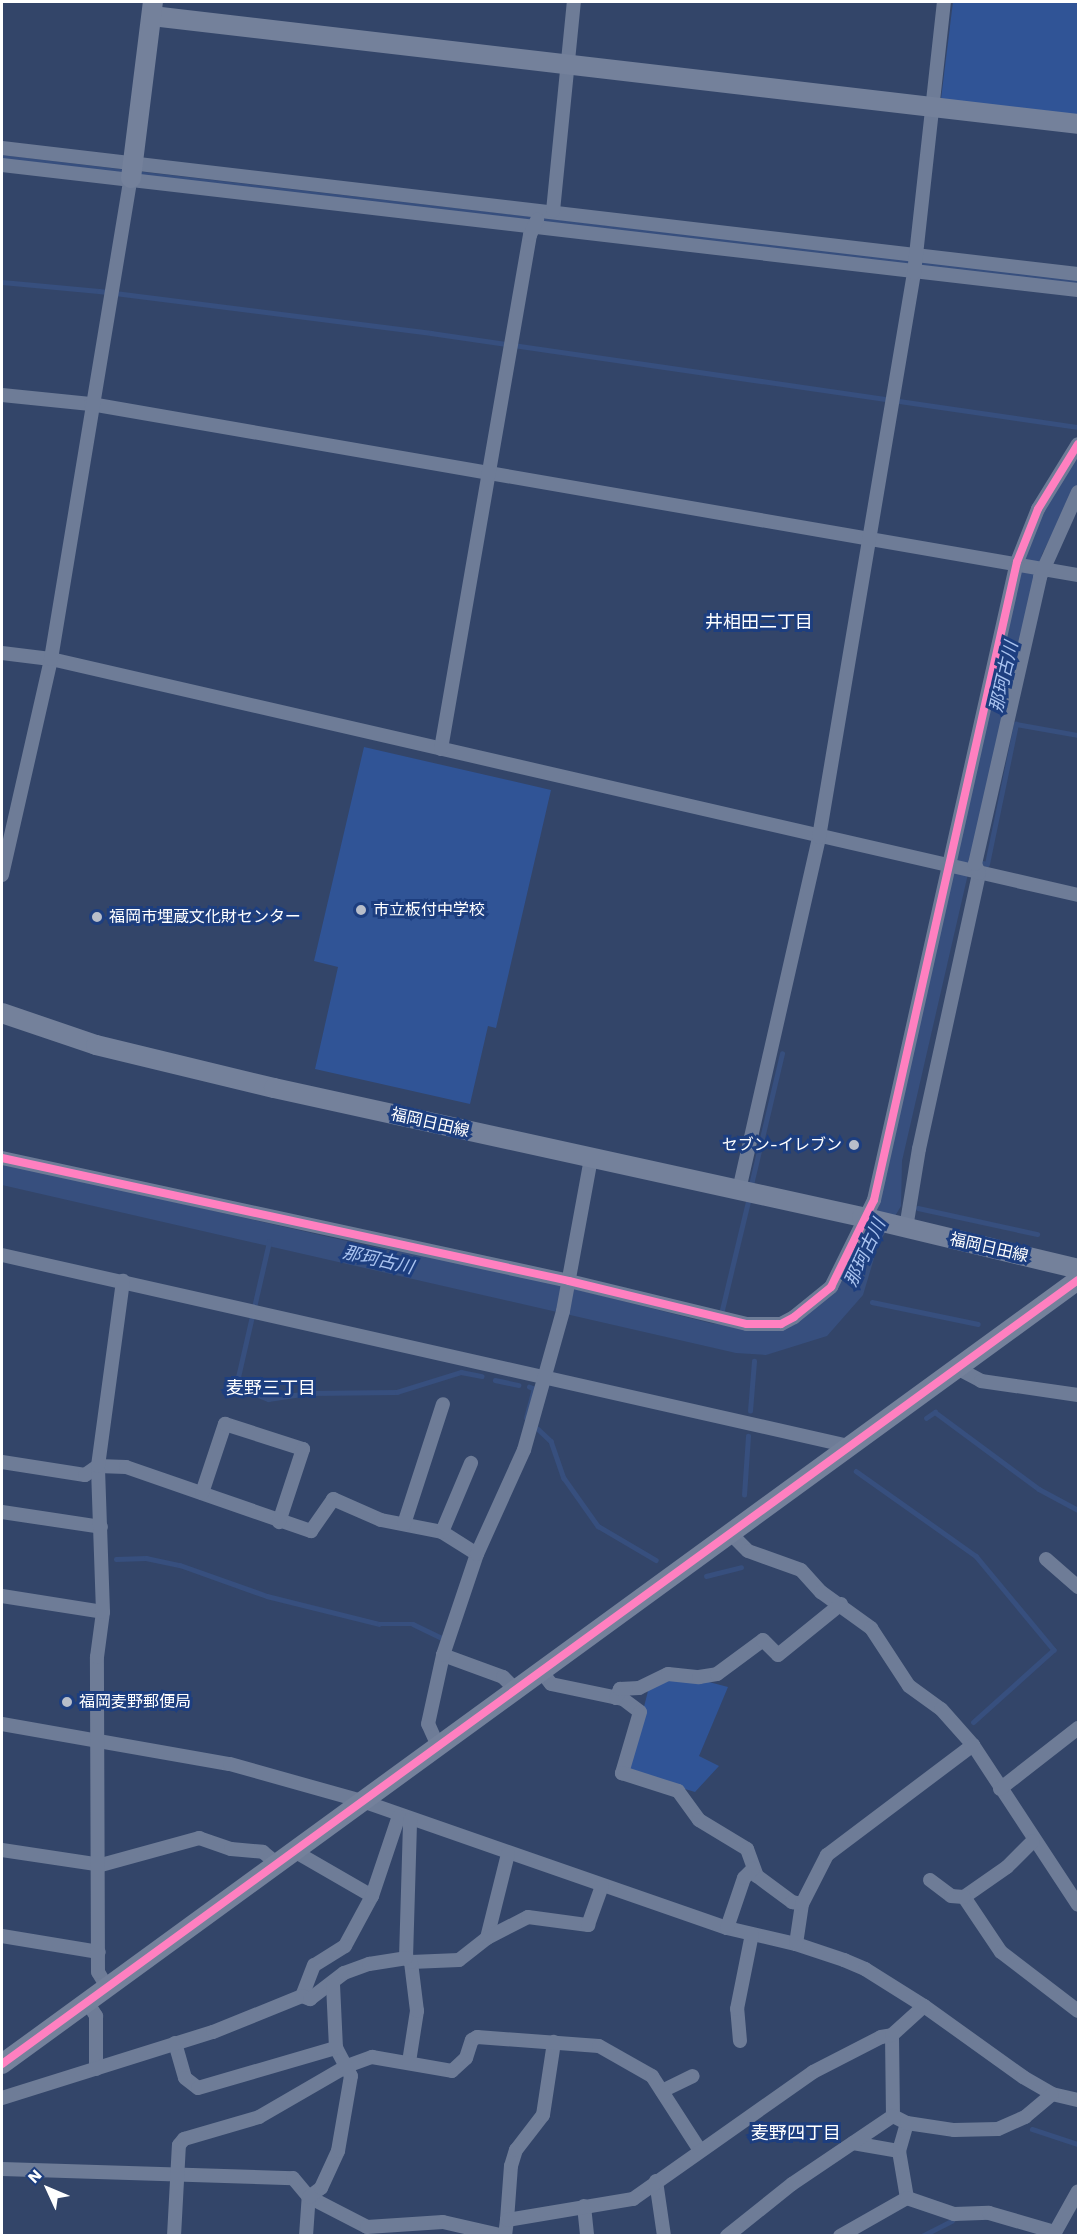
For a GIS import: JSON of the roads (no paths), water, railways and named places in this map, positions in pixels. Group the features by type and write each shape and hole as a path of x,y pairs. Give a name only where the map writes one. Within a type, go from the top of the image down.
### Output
{"street":[{"path":"441,749 488,473 534,226 546,211 574,2"},
{"path":"739,1190 819,837 914,273 929,104 944,2"},
{"path":"2,875 51,659 91,404 132,169 153,9 565,63 929,104 1078,124"},
{"path":"2,148 132,169 534,226 1078,291"},
{"path":"2,165 132,169 546,211 1078,274"},
{"path":"2,395 91,404 1017,562 1078,575"},
{"path":"2,1158 569,1281 747,1324 781,1324 794,1317 831,1287 862,1217 874,1200 1017,562 1038,509 1078,444"},
{"path":"903,1227 979,873 975,864 1044,568 1078,492"},
{"path":"2,653 51,659 1078,895"},
{"name":"福岡日田線","path":"2,1013 96,1045 591,1159 862,1217 1078,1269"},
{"path":"438,1746 428,1724 442,1655 477,1554 524,1450 543,1374 563,1311 591,1159"},
{"path":"2,1254 543,1374 849,1446"},
{"path":"2,2064 1078,1280"},
{"path":"107,1987 98,1972 101,1865 97,1657 103,1612 98,1466 123,1281"},
{"path":"957,1368 981,1381 1078,1395"},
{"path":"404,1524 443,1404"},
{"path":"201,1493 225,1424 303,1449 279,1522"},
{"path":"2,1462 85,1475 98,1466 126,1467 311,1532 333,1499 381,1520 442,1532 477,1554"},
{"path":"442,1532 471,1463"},
{"path":"2,1512 101,1527"},
{"path":"730,1533 748,1551 801,1570 822,1592 871,1628 909,1686 941,1709 973,1745 1033,1840 1078,1905"},
{"path":"1046,1559 1078,1587"},
{"path":"2,1596 103,1612"},
{"path":"616,1698 620,1689 639,1688 668,1674 699,1677 717,1674 763,1640 778,1655 841,1604"},
{"path":"442,1655 503,1677 515,1689"},
{"path":"541,1671 551,1684 616,1698 640,1712 622,1773 678,1791 699,1820 747,1849 753,1869 778,1893 802,1904"},
{"path":"2,1724 99,1738 230,1764 362,1801 404,1818 727,1928 796,1944 865,1969 924,2006 1052,2094 1078,2100"},
{"path":"1000,1789 1078,1728"},
{"path":"796,1944 802,1904 827,1855 973,1745"},
{"path":"303,1996 314,1965 345,1946 372,1896 404,1818"},
{"path":"404,1818 408,1960 417,2011 410,2062"},
{"path":"2,1850 101,1865 199,1838 231,1849 263,1852 276,1863"},
{"path":"930,1880 951,1896 964,1897 1006,1867 1033,1840"},
{"path":"294,1851 372,1896"},
{"path":"487,1938 508,1854"},
{"path":"727,1928 744,1878 753,1869"},
{"path":"2,2098 175,2043 303,1996 310,2000 344,1973 369,1964 408,1960 450,1963 472,1952 487,1938 528,1917 588,1925 602,1886"},
{"path":"964,1897 1001,1952 1078,2011"},
{"path":"740,2041 737,2009 752,1934"},
{"path":"5,1939 99,1952"},
{"path":"306,2235 309,2197 321,2187 338,2151 351,2076 336,2048 333,1984"},
{"path":"87,2002 96,2016 96,2069"},
{"path":"507,2220 633,2199 699,2149 813,2072 881,2037 892,2035 924,2006"},
{"path":"892,2035 893,2116"},
{"path":"174,2235 180,2145 184,2139 259,2117 347,2066 372,2057 410,2062 422,2068 452,2071 466,2058 472,2040 477,2037 599,2046 652,2076 699,2149"},
{"path":"2,2169 293,2178 309,2197 367,2227 443,2222 505,2235 511,2166 516,2150 543,2115 554,2042"},
{"path":"175,2043 185,2078 198,2088 336,2048"},
{"path":"662,2091 693,2076"},
{"path":"893,2116 907,2123 954,2130 998,2129 1024,2117 1052,2094"},
{"path":"727,2235 893,2116"},
{"path":"907,2123 898,2151 907,2198"},
{"path":"853,2143 898,2151"},
{"path":"656,2181 664,2235"},
{"path":"840,2235 907,2198 954,2214 989,2213 1054,2234 1078,2192"},
{"path":"584,2206 587,2235"}],"water":[{"name":"那珂古川","path":"1078,453 1078,485 1042,554 1036,578 902,1161 901,1206 878,1245 863,1295 827,1336 766,1355 736,1353 2,1185 2,1163 369,1246 487,1267 710,1323 765,1331 790,1324 828,1297 843,1280 857,1237 875,1203 1019,574 1041,510"}],"waterway":[{"path":"2,157 127,172"},
{"path":"135,173 1078,282"},
{"path":"2,282 99,291 431,333 1078,427"},
{"path":"977,862 987,864 1016,724 1078,735"},
{"path":"750,1189 782,1054"},
{"path":"721,1314 749,1197"},
{"path":"918,1208 1037,1234"},
{"path":"236,1386 269,1242"},
{"path":"872,1302 978,1324"},
{"path":"750,1411 754,1361"},
{"path":"236,1386 268,1399 308,1393 397,1392 461,1372 482,1376"},
{"path":"495,1380 518,1385"},
{"path":"526,1418 534,1389 529,1387"},
{"path":"926,1418 935,1412 1039,1489 1078,1510"},
{"path":"538,1429 551,1441 564,1478 598,1526 656,1560"},
{"path":"744,1495 748,1436"},
{"path":"856,1471 976,1556 1054,1650 974,1722"},
{"path":"116,1559 146,1558 180,1565 267,1596 379,1624 413,1624 440,1637"},
{"path":"706,1576 741,1567"},
{"path":"1032,2129 1078,2144"},
{"path":"922,2236 951,2221"}],"place":[{"name":"市立板付中学校","path":"361,910"},
{"name":"福岡市埋蔵文化財センター","path":"97,917"},
{"name":"セブン-イレブン","path":"854,1145"},
{"name":"福岡麦野郵便局","path":"67,1702"}],"district":[{"name":"井相田二丁目","path":"759,622"},
{"name":"麦野三丁目","path":"271,1388"},
{"name":"麦野四丁目","path":"796,2133"}]}
